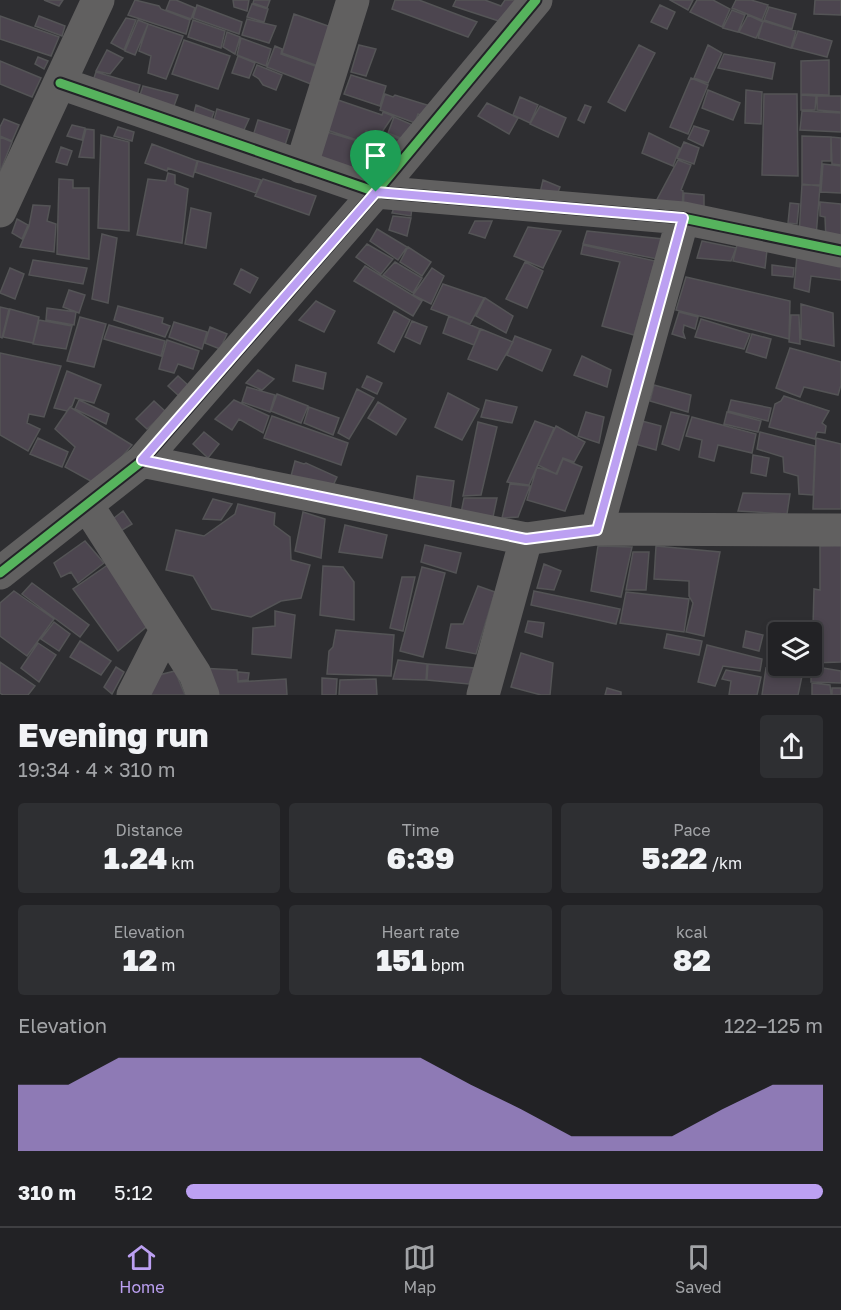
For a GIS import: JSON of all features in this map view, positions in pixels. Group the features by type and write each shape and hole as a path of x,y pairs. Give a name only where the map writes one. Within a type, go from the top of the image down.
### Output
{"street":[{"path":"0,211 98,0"},
{"path":"302,167 353,0"},
{"path":"0,573 142,460 376,192 536,0"},
{"path":"60,83 376,192 683,218 841,251"},
{"path":"597,530 683,218"},
{"path":"142,460 526,539 597,530 841,530"},
{"path":"87,505 195,674 202,695"},
{"path":"483,695 526,539"},
{"path":"133,695 166,630"}],"building":[{"path":"44,0 63,0 59,6"},
{"path":"135,0 159,6 161,9 190,20 186,34 128,15"},
{"path":"170,0 176,0 195,8 191,19 166,10"},
{"path":"233,0 249,0 247,11 234,7"},
{"path":"254,0 270,0 267,8 253,3"},
{"path":"395,0 419,0 477,22 468,37 392,9"},
{"path":"456,0 485,0 501,6 505,0 518,0 502,22 453,6"},
{"path":"670,0 693,0 688,10"},
{"path":"697,0 713,0 730,9 722,27 690,12"},
{"path":"736,0 751,0 768,5 762,20 732,8"},
{"path":"815,0 841,0 841,15 814,14"},
{"path":"252,4 268,9 264,22 247,17"},
{"path":"197,5 242,22 239,34 193,18"},
{"path":"660,5 675,12 667,29 651,22"},
{"path":"769,7 796,14 792,29 764,20"},
{"path":"732,10 745,15 738,32 723,28"},
{"path":"294,14 331,27 318,66 282,53"},
{"path":"748,15 763,22 756,38 739,32"},
{"path":"0,16 59,37 51,56 0,39"},
{"path":"39,16 65,26 62,36 35,26"},
{"path":"126,18 136,20 124,50 111,43"},
{"path":"247,19 276,26 269,43 242,35"},
{"path":"138,20 148,24 135,55 125,51"},
{"path":"193,20 225,31 221,48 188,37"},
{"path":"763,21 796,31 791,48 758,38"},
{"path":"148,24 183,36 166,79 148,73 151,56 139,51"},
{"path":"798,31 832,41 827,57 792,48"},
{"path":"227,32 240,37 235,54 223,47"},
{"path":"241,38 271,49 266,66 237,55"},
{"path":"184,40 230,56 218,89 172,74"},
{"path":"359,45 376,49 366,76 351,72"},
{"path":"639,45 655,53 625,111 608,102"},
{"path":"708,45 722,53 708,83 694,78"},
{"path":"275,46 282,49 281,54 318,67 311,84 267,67"},
{"path":"107,50 123,58 110,74 96,71"},
{"path":"724,54 775,63 772,79 718,68"},
{"path":"238,56 255,63 249,78 232,73"},
{"path":"38,57 48,61 44,69 35,64"},
{"path":"829,60 829,95 801,94 801,61"},
{"path":"0,61 41,78 32,97 0,84"},
{"path":"257,65 282,75 276,90 263,85 253,75"},
{"path":"96,72 140,85 135,103 90,90"},
{"path":"351,75 386,86 380,106 344,94"},
{"path":"691,78 708,85 688,134 670,127"},
{"path":"143,86 178,95 171,114 137,104"},
{"path":"708,90 740,103 733,120 702,108"},
{"path":"746,90 762,92 761,124 745,123"},
{"path":"385,94 430,106 424,116 418,114 415,123 380,110"},
{"path":"764,94 797,94 798,176 762,175"},
{"path":"801,95 816,96 815,110 801,110"},
{"path":"817,96 841,96 841,112 817,110"},
{"path":"520,97 538,105 530,123 513,115"},
{"path":"338,100 382,115 383,112 393,116 380,135 366,131 363,142 327,130"},
{"path":"487,103 518,118 509,134 478,116"},
{"path":"196,105 214,112 210,123 193,117"},
{"path":"585,105 591,107 584,123 578,120"},
{"path":"540,106 566,118 558,137 530,124"},
{"path":"217,109 249,119 242,134 213,123"},
{"path":"802,111 841,113 841,132 800,130"},
{"path":"394,117 415,126 403,139 388,133"},
{"path":"4,119 19,125 12,141 0,136 0,127"},
{"path":"258,120 290,130 285,145 253,136"},
{"path":"72,125 85,128 82,140 67,136"},
{"path":"694,126 709,131 703,146 688,139"},
{"path":"118,127 134,132 132,141 114,136"},
{"path":"86,129 94,130 94,158 79,157"},
{"path":"327,132 371,145 370,154 390,161 378,183 318,166"},
{"path":"649,133 680,148 673,166 642,153"},
{"path":"388,134 404,141 392,156 376,149"},
{"path":"101,135 129,142 129,231 98,228"},
{"path":"802,136 831,137 831,161 822,161 820,185 802,185"},
{"path":"0,137 12,142 0,172"},
{"path":"831,137 841,138 841,165 832,164"},
{"path":"684,142 699,148 694,164 677,158"},
{"path":"152,144 197,161 193,177 145,163"},
{"path":"61,147 72,151 67,165 56,162"},
{"path":"678,160 691,165 681,190 683,191 682,212 653,207"},
{"path":"198,161 261,180 256,193 195,172"},
{"path":"823,164 841,166 841,193 821,192"},
{"path":"168,173 175,175 175,184 188,189 182,243 137,235 148,179 166,181"},
{"path":"59,179 73,180 73,188 89,188 89,259 57,254"},
{"path":"263,179 316,196 309,215 255,196"},
{"path":"543,180 560,187 556,197 540,193"},
{"path":"802,184 820,186 816,237 799,236"},
{"path":"684,193 704,195 704,212 683,212"},
{"path":"820,202 841,204 841,241 826,241 825,217 820,216"},
{"path":"790,203 799,204 797,224 788,223"},
{"path":"33,205 50,206 47,221 56,224 54,252 20,247 29,226"},
{"path":"395,205 412,207 411,216 392,213"},
{"path":"191,208 211,213 206,248 185,244"},
{"path":"393,216 411,218 407,236 389,230"},
{"path":"17,219 28,225 22,239 12,233"},
{"path":"475,221 492,221 485,238 469,233"},
{"path":"528,227 561,231 543,268 514,256"},
{"path":"377,229 407,247 398,260 370,241"},
{"path":"587,231 663,239 657,259 583,244"},
{"path":"102,234 117,238 108,303 92,299"},
{"path":"702,241 736,248 731,261 697,258"},
{"path":"367,244 393,259 381,274 356,257"},
{"path":"583,245 655,261 634,335 602,326 620,262 581,254"},
{"path":"737,245 767,250 765,268 733,261"},
{"path":"408,247 431,262 422,276 400,262"},
{"path":"797,255 841,264 841,280 811,276 809,292 794,288"},
{"path":"33,260 87,268 83,284 29,275"},
{"path":"395,262 422,278 413,293 383,275"},
{"path":"525,262 543,271 527,308 506,299"},
{"path":"772,265 794,268 793,277 772,275"},
{"path":"365,266 422,301 413,316 354,281"},
{"path":"10,268 24,274 15,299 0,293"},
{"path":"432,268 444,276 431,304 413,295"},
{"path":"241,269 258,278 250,293 234,284"},
{"path":"686,277 790,301 789,339 676,310"},
{"path":"443,284 484,298 470,324 431,309"},
{"path":"69,290 85,295 79,313 63,307"},
{"path":"485,298 513,316 506,333 476,316"},
{"path":"316,301 335,311 324,332 299,320"},
{"path":"801,304 833,313 834,346 801,339"},
{"path":"118,306 163,318 162,323 170,326 165,337 114,320"},
{"path":"0,307 9,309 2,338 0,337"},
{"path":"47,308 76,312 74,325 46,320"},
{"path":"10,309 39,317 33,343 3,337"},
{"path":"394,311 410,320 394,352 378,343"},
{"path":"679,312 698,317 695,329 684,325 685,338 672,334"},
{"path":"791,315 799,315 800,344 789,342"},
{"path":"449,316 480,329 474,345 443,333"},
{"path":"80,317 106,324 94,367 67,361"},
{"path":"701,319 750,334 744,349 695,337"},
{"path":"39,320 72,326 66,349 33,344"},
{"path":"412,321 427,327 420,344 405,337"},
{"path":"174,322 207,332 202,349 169,337"},
{"path":"109,325 165,341 161,356 104,339"},
{"path":"210,327 227,334 220,349 205,343"},
{"path":"481,329 513,342 497,370 468,359"},
{"path":"752,334 771,339 766,358 746,352"},
{"path":"515,336 551,350 542,371 507,355"},
{"path":"167,340 199,351 193,369 178,364 174,373 159,369"},
{"path":"790,348 841,362 841,385 838,395 804,387 800,397 776,388"},
{"path":"0,353 61,366 44,417 29,414 27,423 40,429 28,451 0,435"},
{"path":"582,356 611,370 607,387 574,375"},
{"path":"296,365 326,373 323,389 293,381"},
{"path":"258,370 274,379 262,390 246,383"},
{"path":"67,371 101,385 94,403 75,398 67,411 54,408"},
{"path":"178,376 189,386 179,396 168,386"},
{"path":"367,376 382,383 377,394 362,387"},
{"path":"654,385 691,395 688,412 650,401"},
{"path":"247,387 275,395 270,412 242,402"},
{"path":"357,389 374,398 349,439 338,433"},
{"path":"448,393 479,409 462,440 435,427"},
{"path":"277,394 308,406 301,423 271,411"},
{"path":"784,396 829,411 822,423 826,426 825,433 817,432 815,439 769,427 775,404"},
{"path":"79,400 109,414 106,424 75,409"},
{"path":"234,400 269,416 263,433 239,419 232,430 215,419"},
{"path":"486,400 517,407 512,423 481,417"},
{"path":"731,400 771,408 768,421 728,411"},
{"path":"154,401 166,412 147,429 136,419"},
{"path":"378,402 406,419 396,435 368,418"},
{"path":"70,407 132,445 98,485 65,467 75,447 55,429"},
{"path":"309,407 339,418 333,435 304,423"},
{"path":"586,412 604,417 599,443 578,436"},
{"path":"671,412 689,416 679,450 662,444"},
{"path":"727,412 761,421 758,432 724,424"},
{"path":"272,416 348,443 341,465 264,438"},
{"path":"692,417 756,434 752,453 718,445 714,461 699,457 702,440 686,436"},
{"path":"535,421 554,428 529,485 507,482"},
{"path":"642,421 661,426 656,450 635,444"},
{"path":"478,422 497,427 481,495 463,496"},
{"path":"556,426 585,442 574,462 563,458 556,474 538,465"},
{"path":"204,432 219,444 208,458 193,444"},
{"path":"760,432 815,446 813,495 799,494 798,476 784,472 783,457 757,449"},
{"path":"38,438 68,452 62,467 30,454"},
{"path":"816,438 841,444 841,509 813,509"},
{"path":"753,455 769,458 766,476 751,473"},
{"path":"563,459 582,467 565,511 527,500 537,467 557,474"},
{"path":"295,461 306,463 337,477 329,494 290,480"},
{"path":"417,476 454,481 450,511 413,504"},
{"path":"510,484 530,486 518,517 502,518"},
{"path":"743,493 790,494 787,514 738,511"},
{"path":"464,498 497,498 493,517 460,518"},
{"path":"213,499 232,504 221,520 203,519"},
{"path":"238,504 275,513 274,525 290,537 291,560 310,565 301,598 281,601 251,617 212,609 193,576 166,570 176,530 204,536 235,514"},
{"path":"123,511 132,524 119,532 109,522"},
{"path":"303,512 325,519 321,558 295,551"},
{"path":"345,525 387,535 382,558 339,552"},
{"path":"85,541 104,563 78,583 71,572 61,577 54,563"},
{"path":"425,545 461,553 456,573 421,562"},
{"path":"841,545 841,662 822,663 822,622 813,622 814,589 820,590 820,546"},
{"path":"598,546 632,547 621,597 591,591"},
{"path":"656,546 720,552 704,636 686,632 693,603 689,596 689,581 654,579"},
{"path":"633,552 649,552 646,590 626,590"},
{"path":"112,562 152,622 118,651 73,589"},
{"path":"544,564 561,571 554,590 537,588"},
{"path":"323,566 343,567 354,582 354,620 320,615"},
{"path":"422,567 445,573 423,657 400,651"},
{"path":"402,577 415,577 403,631 390,628"},
{"path":"32,583 89,625 80,637 22,594"},
{"path":"478,586 495,592 476,654 446,648 451,624 463,624"},
{"path":"14,591 54,619 27,656 0,636 0,603"},
{"path":"534,591 620,609 616,624 531,605"},
{"path":"626,592 689,599 684,632 620,623"},
{"path":"275,611 295,615 291,658 252,654 253,628 275,626"},
{"path":"528,621 544,623 542,637 525,632"},
{"path":"54,622 70,634 59,651 41,639"},
{"path":"336,630 394,635 391,676 327,674 329,651 333,647"},
{"path":"746,631 763,635 759,651 743,647"},
{"path":"667,634 702,641 699,655 664,648"},
{"path":"80,641 111,661 101,675 70,657"},
{"path":"38,643 56,655 39,682 21,668"},
{"path":"707,645 762,659 760,671 723,666 715,686 698,682"},
{"path":"521,653 553,663 550,695 541,695 511,687"},
{"path":"398,660 427,664 426,680 393,679"},
{"path":"0,662 35,686 28,695 0,693"},
{"path":"428,664 474,668 469,684 427,680"},
{"path":"116,667 124,672 112,694 104,687"},
{"path":"199,668 237,670 238,682 286,679 287,695 211,695"},
{"path":"766,668 768,668 768,676 802,676 798,695 762,695"},
{"path":"822,668 841,671 841,683 811,682 811,676 822,676"},
{"path":"726,670 761,677 757,695 729,695 731,681 722,679"},
{"path":"175,671 185,695 147,695 155,676"},
{"path":"238,672 249,673 248,680 238,681"},
{"path":"322,678 337,679 336,695 322,695"},
{"path":"376,679 377,695 339,695 340,680"},
{"path":"812,683 830,685 831,695 812,695"},
{"path":"607,688 621,692 621,695 605,695"},
{"path":"832,688 841,688 841,695 832,695"}],"cycle path":[{"path":"0,573 142,461 376,192 536,0"},
{"path":"60,83 376,192 683,218 841,251"}],"route":[{"path":"376,192 683,218 597,530 526,539 142,460 376,192"}]}
